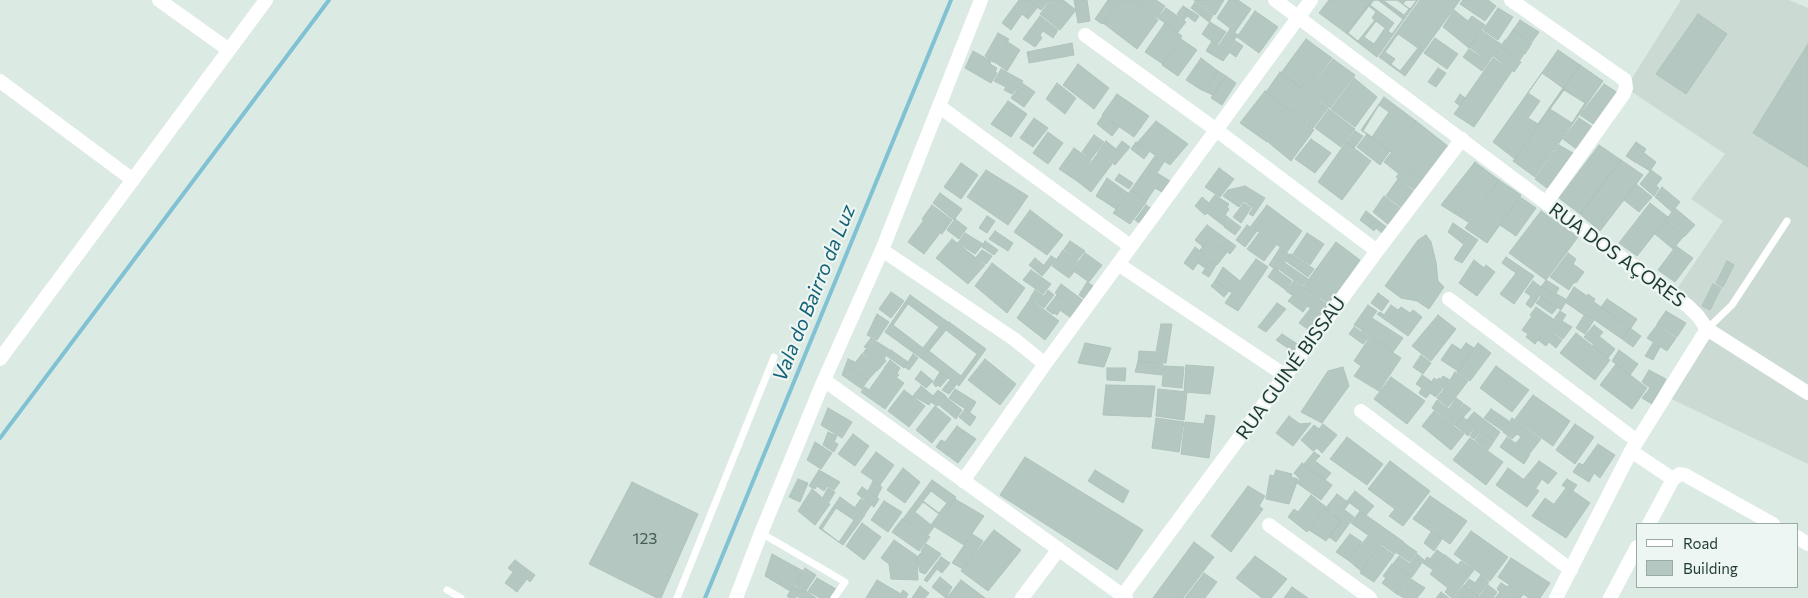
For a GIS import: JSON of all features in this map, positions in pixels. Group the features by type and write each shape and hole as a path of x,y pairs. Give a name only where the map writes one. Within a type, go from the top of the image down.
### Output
{"street":[{"path":"159,0 229,50"},
{"path":"0,359 266,0"},
{"path":"736,598 824,380 882,250 981,0"},
{"name":"RUA DOS AÇORES","path":"1275,0 1546,203 1688,306 1707,329 1808,392"},
{"path":"963,481 1044,364 1311,0"},
{"path":"1511,0 1625,80 1626,88 1622,96 1546,203"},
{"path":"1085,35 1377,250"},
{"path":"2,87 133,180"},
{"path":"940,107 1130,246"},
{"name":"RUA GUINÉ BISSAU","path":"1123,597 1377,250 1462,139"},
{"path":"882,250 1014,340 1044,364"},
{"path":"1118,264 1286,376"},
{"path":"1450,299 1673,479"},
{"path":"1556,598 1634,446 1707,329"},
{"path":"824,380 1123,597"},
{"path":"1361,411 1571,570"},
{"path":"1650,523 1673,479 1680,474 1771,523"},
{"path":"1269,525 1370,598"},
{"path":"1022,598 1059,549"},
{"path":"1610,598 1636,550"}],"lane":[{"path":"1707,329 1732,305 1787,221"},
{"path":"677,598 774,357"},
{"path":"761,533 845,582 834,598"},
{"path":"447,590 461,598"}],"shaded area":[{"path":"1681,0 1789,0 1808,8 1808,464 1665,396 1707,329 1673,295 1723,221 1691,199 1725,154 1626,88"}],"building":[{"path":"1019,0 1028,0 1038,7 1028,19 1022,14 1011,30 1002,23"},
{"path":"1028,0 1050,0 1041,10"},
{"path":"1051,0 1063,0 1076,10 1060,30 1040,14"},
{"path":"1074,0 1087,0 1090,21 1078,23"},
{"path":"1108,0 1119,0 1102,24 1095,19"},
{"path":"1120,0 1131,0 1158,20 1137,49 1103,23"},
{"path":"1132,0 1156,0 1165,6 1157,18"},
{"path":"1194,0 1224,0 1215,15"},
{"path":"1229,0 1238,0 1251,9 1235,32 1217,18"},
{"path":"1329,0 1372,0 1346,33 1319,13"},
{"path":"1372,0 1380,0 1405,18 1377,57 1346,33"},
{"path":"1374,0 1378,0 1403,19 1392,34 1388,31 1394,23 1370,5"},
{"path":"1380,0 1418,0 1405,18"},
{"path":"1383,0 1397,0 1409,9 1404,15"},
{"path":"1406,0 1417,0 1410,9 1403,4"},
{"path":"1420,0 1460,0 1405,76 1379,57"},
{"path":"1463,0 1488,0 1496,6 1485,21 1460,4"},
{"path":"1195,2 1213,15 1209,22 1191,8"},
{"path":"1183,6 1199,16 1195,22 1187,16 1184,20 1177,14"},
{"path":"1369,6 1376,12 1372,18 1375,20 1358,41 1348,33"},
{"path":"1166,8 1186,22 1178,32 1158,18"},
{"path":"1498,8 1513,17 1498,40 1483,30"},
{"path":"1454,10 1468,21 1472,16 1485,25 1469,48 1443,27"},
{"path":"1255,11 1278,27 1259,53 1237,37"},
{"path":"1698,14 1727,34 1686,94 1656,74"},
{"path":"1040,16 1058,30 1053,38 1043,31 1040,35 1042,38 1035,47 1023,39"},
{"path":"1520,20 1539,32 1532,42 1513,30"},
{"path":"1376,21 1385,28 1374,44 1364,37"},
{"path":"1210,22 1226,32 1217,45 1202,34"},
{"path":"1165,23 1182,36 1163,64 1145,52"},
{"path":"1230,29 1238,35 1234,40 1243,46 1236,57 1219,45"},
{"path":"1513,30 1532,43 1525,54 1506,40"},
{"path":"1482,31 1501,44 1489,61 1469,47"},
{"path":"998,33 1009,39 995,63 985,56"},
{"path":"1398,34 1418,48 1400,71 1391,64 1395,59 1385,52"},
{"path":"1435,38 1458,54 1447,69 1424,53"},
{"path":"1181,39 1197,50 1178,76 1162,65"},
{"path":"1306,39 1332,58 1307,92 1281,73"},
{"path":"1505,40 1524,54 1520,60 1500,47"},
{"path":"1212,41 1229,53 1223,61 1206,51"},
{"path":"1008,42 1020,50 1007,71 996,63"},
{"path":"1072,43 1074,55 1029,63 1027,52"},
{"path":"1808,44 1808,167 1753,133"},
{"path":"1500,47 1521,62 1514,72 1493,56"},
{"path":"1469,49 1489,62 1482,71 1463,57"},
{"path":"1558,50 1580,65 1515,159 1493,142"},
{"path":"973,51 991,61 990,64 997,68 995,72 997,73 991,83 965,68"},
{"path":"1201,58 1218,71 1203,91 1186,80"},
{"path":"1493,58 1512,71 1474,127 1454,114"},
{"path":"1333,59 1355,75 1330,108 1308,92"},
{"path":"1078,64 1109,88 1094,109 1063,85"},
{"path":"1580,65 1603,81 1535,177 1513,161"},
{"path":"1438,68 1446,73 1436,87 1428,82"},
{"path":"1001,69 1023,81 1012,94 1004,90 1006,87 994,81"},
{"path":"1218,71 1226,76 1213,95 1204,91"},
{"path":"1280,72 1328,108 1313,128 1266,92"},
{"path":"1542,73 1563,88 1538,124 1528,118 1540,101 1528,93"},
{"path":"1226,76 1236,83 1222,105 1211,98"},
{"path":"1354,78 1377,97 1355,127 1331,109"},
{"path":"1022,83 1035,92 1024,107 1011,98"},
{"path":"1057,83 1076,98 1065,114 1046,99"},
{"path":"1604,84 1618,93 1595,125 1580,115"},
{"path":"1564,90 1585,103 1572,123 1550,109"},
{"path":"1265,91 1291,111 1267,142 1240,123"},
{"path":"1117,94 1149,116 1134,137 1102,115"},
{"path":"1460,94 1465,98 1460,106 1455,102"},
{"path":"1384,97 1416,121 1391,152 1361,130"},
{"path":"1008,101 1027,114 1011,137 991,124"},
{"path":"1379,105 1389,112 1372,137 1363,131"},
{"path":"1329,109 1355,129 1341,147 1315,128"},
{"path":"1291,112 1314,130 1291,161 1268,142"},
{"path":"1103,115 1119,127 1112,136 1097,124"},
{"path":"1034,118 1048,128 1033,147 1020,138"},
{"path":"1579,118 1594,128 1578,150 1563,139"},
{"path":"1156,121 1188,144 1170,165 1137,143"},
{"path":"1416,121 1449,147 1423,180 1404,166 1398,173 1384,162"},
{"path":"1355,131 1363,136 1354,148 1346,142"},
{"path":"1048,132 1063,143 1048,164 1033,153"},
{"path":"1367,134 1390,151 1380,165 1357,147"},
{"path":"1094,135 1104,142 1091,159 1082,152"},
{"path":"1311,139 1331,153 1315,173 1295,159"},
{"path":"1106,141 1116,149 1122,141 1130,147 1115,165 1098,152"},
{"path":"1136,142 1149,152 1144,159 1131,149"},
{"path":"1346,142 1371,161 1342,200 1318,182"},
{"path":"1636,142 1646,149 1636,163 1626,156"},
{"path":"1559,145 1573,153 1547,188 1535,179"},
{"path":"1599,145 1621,160 1580,214 1559,198"},
{"path":"1074,148 1091,160 1077,181 1059,169"},
{"path":"1098,153 1112,164 1091,192 1077,181"},
{"path":"1644,153 1656,162 1650,171 1637,163"},
{"path":"1155,156 1164,162 1157,173 1170,181 1162,192 1155,188 1147,200 1131,190"},
{"path":"1621,160 1643,175 1600,231 1580,214"},
{"path":"1475,162 1499,180 1468,222 1441,205"},
{"path":"961,163 978,175 961,199 944,187"},
{"path":"1404,167 1423,180 1415,190 1396,177"},
{"path":"1219,168 1234,179 1220,197 1205,187"},
{"path":"986,170 1028,196 1008,225 967,197"},
{"path":"1651,170 1662,178 1656,186 1659,188 1654,196 1640,184"},
{"path":"1119,174 1133,183 1129,189 1115,180"},
{"path":"1107,178 1128,193 1116,209 1096,196"},
{"path":"1398,179 1415,192 1402,208 1386,196"},
{"path":"1499,180 1521,195 1487,243 1465,228"},
{"path":"1636,184 1652,197 1639,212 1624,200"},
{"path":"1245,186 1265,198 1253,216 1249,214 1253,208 1244,201 1239,207 1223,196 1228,190"},
{"path":"1662,187 1680,202 1672,212 1655,197"},
{"path":"1131,190 1147,201 1130,224 1113,213"},
{"path":"940,193 962,209 954,220 933,203"},
{"path":"1215,195 1229,204 1227,207 1229,209 1225,215 1229,218 1224,226 1207,213 1205,215 1195,206 1202,197 1209,203"},
{"path":"1384,196 1401,209 1389,225 1373,212"},
{"path":"1520,197 1536,208 1516,236 1500,225"},
{"path":"1244,203 1251,208 1241,223 1233,217"},
{"path":"1650,203 1668,217 1637,256 1619,243"},
{"path":"932,205 952,220 942,234 922,219"},
{"path":"1146,205 1153,210 1142,225 1135,220"},
{"path":"1267,205 1302,231 1287,252 1251,226"},
{"path":"1675,208 1695,225 1684,237 1665,221"},
{"path":"1030,210 1063,235 1047,255 1014,232"},
{"path":"1366,211 1376,219 1369,227 1360,220"},
{"path":"1541,211 1578,237 1546,280 1509,253"},
{"path":"987,216 995,221 987,233 979,228"},
{"path":"955,219 967,228 959,239 947,230"},
{"path":"1230,219 1241,227 1235,235 1224,227"},
{"path":"1376,219 1388,228 1383,234 1376,228 1374,231 1369,227"},
{"path":"923,221 940,233 924,254 908,242"},
{"path":"1665,221 1683,237 1673,249 1655,234"},
{"path":"1453,223 1469,234 1462,243 1448,232"},
{"path":"1207,225 1236,246 1230,254 1209,238 1203,247 1195,240"},
{"path":"1247,225 1257,231 1245,247 1236,240"},
{"path":"995,231 1013,243 1008,251 989,239"},
{"path":"965,233 983,244 975,254 958,243"},
{"path":"1259,233 1276,245 1264,261 1247,249"},
{"path":"1307,233 1324,244 1310,265 1293,254"},
{"path":"1469,234 1478,240 1462,263 1454,259"},
{"path":"1426,235 1431,242 1438,281 1444,287 1429,309 1417,301 1401,298 1385,286 1418,240"},
{"path":"952,239 985,265 968,284 936,258"},
{"path":"1209,239 1227,252 1217,265 1210,261 1205,268 1198,263 1205,254 1200,250"},
{"path":"985,241 998,250 994,255 982,247"},
{"path":"1070,241 1085,251 1078,259 1064,249"},
{"path":"1336,242 1360,260 1329,303 1303,287"},
{"path":"1676,246 1693,258 1675,282 1658,270"},
{"path":"1195,247 1204,254 1193,270 1184,263"},
{"path":"1280,248 1290,255 1278,271 1269,265"},
{"path":"982,250 992,256 986,264 976,257"},
{"path":"1063,250 1078,260 1071,270 1074,272 1069,278 1052,266"},
{"path":"1085,253 1102,265 1089,282 1072,270"},
{"path":"1568,253 1576,259 1573,264 1584,272 1569,290 1550,277"},
{"path":"1291,254 1314,269 1308,277 1286,261"},
{"path":"1051,256 1056,259 1048,269 1044,265"},
{"path":"1506,257 1534,276 1514,304 1500,294 1516,273 1502,263"},
{"path":"1035,258 1048,269 1042,276 1029,265"},
{"path":"1256,259 1268,267 1238,311 1225,303 1232,293 1215,281 1223,267 1240,281"},
{"path":"1474,260 1484,268 1486,265 1495,272 1477,296 1459,283"},
{"path":"1727,261 1734,265 1723,287 1716,283"},
{"path":"1210,262 1216,265 1209,277 1202,273"},
{"path":"992,263 1025,288 1007,313 975,286"},
{"path":"1285,263 1308,279 1302,286 1280,270"},
{"path":"1274,268 1292,281 1286,290 1268,277"},
{"path":"1031,270 1051,284 1043,294 1023,280"},
{"path":"1546,280 1559,288 1555,295 1541,287"},
{"path":"1215,281 1229,291 1224,297 1211,286"},
{"path":"1294,281 1300,286 1292,295 1286,291"},
{"path":"1533,281 1544,289 1531,308 1526,304 1531,296 1525,292"},
{"path":"1087,282 1093,286 1085,299 1079,295"},
{"path":"1061,284 1084,301 1078,309 1055,293"},
{"path":"1713,284 1721,288 1710,310 1702,306"},
{"path":"1301,286 1329,305 1321,315 1307,306 1303,312 1288,301"},
{"path":"1574,287 1595,299 1584,315 1565,302"},
{"path":"1545,289 1555,296 1557,294 1567,300 1561,310 1540,296"},
{"path":"1035,290 1044,296 1048,290 1054,295 1044,308 1030,298"},
{"path":"891,292 904,301 891,318 879,309"},
{"path":"1378,293 1389,301 1382,311 1371,303"},
{"path":"910,295 948,322 921,358 885,332"},
{"path":"1057,295 1077,309 1071,318 1060,310 1057,315 1046,309"},
{"path":"1541,297 1557,308 1552,314 1536,303"},
{"path":"1030,299 1059,321 1045,340 1017,318"},
{"path":"1607,299 1637,319 1631,328 1601,307"},
{"path":"1594,302 1630,328 1622,339 1586,314"},
{"path":"1277,303 1286,309 1266,332 1258,327"},
{"path":"908,304 939,327 923,348 893,325"},
{"path":"1368,305 1377,311 1362,330 1354,325"},
{"path":"1391,305 1398,310 1401,307 1410,313 1413,310 1422,317 1408,336 1377,314 1380,312 1384,315"},
{"path":"1536,307 1553,319 1535,344 1526,337 1528,334 1522,330"},
{"path":"1310,309 1320,315 1309,330 1299,323"},
{"path":"1560,311 1566,315 1562,321 1572,327 1563,339 1547,328"},
{"path":"1666,311 1686,323 1677,337 1657,324"},
{"path":"877,314 889,322 877,340 867,335"},
{"path":"1585,314 1594,320 1585,334 1576,328"},
{"path":"1438,315 1456,329 1431,361 1412,346"},
{"path":"1372,318 1403,338 1393,352 1362,331"},
{"path":"949,322 986,349 959,386 921,358"},
{"path":"1161,324 1172,324 1166,363 1138,361 1139,351 1156,352"},
{"path":"1594,325 1603,332 1593,344 1584,337"},
{"path":"1657,325 1676,338 1667,351 1647,338"},
{"path":"1354,327 1369,337 1363,344 1349,334"},
{"path":"1630,328 1641,336 1633,347 1622,339"},
{"path":"1547,329 1562,340 1556,348 1549,342 1546,346 1538,340"},
{"path":"946,330 977,354 961,376 929,351"},
{"path":"1576,333 1610,360 1595,380 1560,353"},
{"path":"1282,334 1299,345 1294,352 1276,340"},
{"path":"1370,337 1401,358 1379,391 1354,376 1361,366 1354,361"},
{"path":"1600,337 1615,349 1608,358 1592,346"},
{"path":"871,338 890,350 884,359 886,361 877,371 870,365 873,361 863,353 867,348 864,347"},
{"path":"1085,343 1111,348 1104,367 1078,363"},
{"path":"1466,343 1474,348 1458,371 1441,360 1452,344 1461,350"},
{"path":"1478,343 1491,353 1470,381 1457,372"},
{"path":"1653,343 1660,347 1653,360 1645,356"},
{"path":"891,350 908,362 904,368 887,356"},
{"path":"1619,350 1638,364 1630,375 1612,361"},
{"path":"862,354 872,361 869,365 876,371 868,380 851,368"},
{"path":"913,354 918,358 909,370 905,367"},
{"path":"1421,355 1431,363 1423,374 1413,367"},
{"path":"848,359 855,362 850,368 868,380 862,389 842,375"},
{"path":"985,359 1016,384 1000,405 968,380"},
{"path":"890,360 900,368 897,377 884,368"},
{"path":"1138,361 1163,364 1162,375 1135,372"},
{"path":"1616,364 1647,388 1632,409 1600,385"},
{"path":"1186,365 1214,367 1210,394 1184,392"},
{"path":"1164,366 1184,367 1182,388 1162,386"},
{"path":"1496,366 1529,390 1512,412 1480,388"},
{"path":"1343,367 1349,386 1322,423 1301,412 1328,371"},
{"path":"1107,368 1126,368 1125,381 1107,380"},
{"path":"884,369 904,383 885,409 861,392 865,387 869,390"},
{"path":"1649,370 1666,379 1652,404 1642,398 1650,388 1642,382"},
{"path":"921,371 933,381 926,388 915,379"},
{"path":"940,372 948,378 940,387 938,385 936,387 933,383"},
{"path":"1455,372 1468,381 1448,407 1437,398 1444,389 1432,381 1434,378 1437,380 1441,379 1443,376 1450,380"},
{"path":"1422,375 1442,389 1436,397 1430,393 1426,398 1419,393 1422,388 1416,384"},
{"path":"1391,377 1425,401 1407,424 1374,399"},
{"path":"950,380 956,385 949,394 942,390"},
{"path":"1106,385 1155,386 1151,417 1103,415"},
{"path":"921,386 933,396 938,390 946,396 937,406 931,402 929,405 913,396"},
{"path":"955,389 976,402 970,412 949,398"},
{"path":"1158,389 1187,392 1184,420 1156,416"},
{"path":"904,390 925,406 909,427 888,411"},
{"path":"1533,395 1570,421 1553,446 1515,419"},
{"path":"946,397 962,410 956,419 939,405"},
{"path":"1456,398 1463,403 1450,422 1432,408 1437,400 1449,409"},
{"path":"1464,404 1471,409 1455,426 1450,422"},
{"path":"935,406 951,419 932,443 916,430"},
{"path":"828,408 852,422 842,438 821,425"},
{"path":"965,409 976,417 970,426 959,417"},
{"path":"1491,409 1509,421 1503,431 1484,418"},
{"path":"1434,411 1464,434 1451,450 1422,426"},
{"path":"1474,412 1500,432 1494,441 1481,431 1474,439 1470,436 1476,427 1467,420"},
{"path":"1206,415 1215,416 1209,458 1181,454 1185,422 1204,424"},
{"path":"1289,416 1300,424 1311,423 1293,446 1276,433"},
{"path":"1463,417 1475,427 1468,436 1456,426"},
{"path":"1156,418 1184,422 1179,452 1152,448"},
{"path":"1512,418 1541,439 1530,453 1516,443 1521,437 1517,434 1512,439 1503,432"},
{"path":"1323,424 1337,435 1322,453 1317,448 1313,451 1301,440 1314,425 1319,429"},
{"path":"1575,424 1594,437 1575,464 1556,450"},
{"path":"957,426 976,439 958,463 936,447 941,440 945,442"},
{"path":"828,432 837,436 834,442 838,444 834,452 823,445"},
{"path":"1481,432 1494,441 1488,450 1475,440"},
{"path":"853,434 869,446 855,466 838,454"},
{"path":"1347,437 1383,464 1367,485 1330,459"},
{"path":"1507,437 1530,454 1524,464 1500,447"},
{"path":"1470,438 1503,462 1486,485 1453,460"},
{"path":"815,442 832,453 821,469 807,460"},
{"path":"1598,444 1615,455 1600,478 1594,473 1589,482 1573,472 1579,463 1583,465"},
{"path":"876,452 894,465 880,485 861,472"},
{"path":"1314,452 1320,456 1315,461 1331,473 1325,480 1304,464"},
{"path":"1025,457 1143,530 1117,570 1000,495"},
{"path":"1390,461 1430,491 1403,526 1389,516 1395,509 1368,489"},
{"path":"1539,461 1557,473 1548,484 1542,479 1536,488 1524,479"},
{"path":"1302,463 1332,485 1321,500 1297,483 1300,479 1294,473"},
{"path":"903,468 920,482 905,503 887,490"},
{"path":"1508,468 1539,491 1527,507 1496,485"},
{"path":"819,470 840,482 834,490 827,486 824,491 817,486 815,489 809,486"},
{"path":"1095,470 1129,491 1123,503 1088,481"},
{"path":"1276,470 1292,474 1291,477 1298,479 1289,504 1266,499 1270,475 1274,476"},
{"path":"798,479 808,483 800,502 789,497"},
{"path":"1567,479 1577,485 1560,508 1554,504 1566,488 1562,485"},
{"path":"932,480 956,497 928,535 903,519"},
{"path":"873,481 882,487 877,497 868,491"},
{"path":"632,482 698,514 661,598 657,598 589,564"},
{"path":"1248,486 1265,496 1259,506 1263,509 1231,552 1211,536"},
{"path":"862,487 879,499 874,507 857,494"},
{"path":"828,488 835,492 829,502 823,497"},
{"path":"812,489 830,504 815,525 798,511"},
{"path":"931,491 947,503 939,513 923,501"},
{"path":"1355,491 1374,506 1366,515 1347,501"},
{"path":"1573,491 1590,503 1566,538 1532,516 1545,498 1560,509"},
{"path":"1337,494 1349,503 1345,509 1338,504 1331,513 1325,509"},
{"path":"1311,495 1326,507 1307,532 1288,517 1294,509 1298,512"},
{"path":"1430,496 1467,521 1450,544 1413,519"},
{"path":"840,497 865,515 843,545 819,528"},
{"path":"861,499 871,505 865,514 855,507"},
{"path":"955,499 984,516 964,545 935,527"},
{"path":"884,501 902,512 888,532 871,520"},
{"path":"923,502 939,514 931,525 915,512"},
{"path":"1338,505 1354,517 1336,542 1329,537 1341,521 1332,514"},
{"path":"836,508 854,520 839,542 822,529"},
{"path":"1325,509 1341,521 1326,541 1309,530"},
{"path":"1360,511 1404,542 1395,554 1351,523"},
{"path":"902,519 930,537 919,551 892,532"},
{"path":"862,523 881,537 864,560 846,546"},
{"path":"994,530 1021,550 988,591 961,571"},
{"path":"1471,531 1508,557 1490,581 1454,554"},
{"path":"1431,532 1442,539 1434,551 1424,543"},
{"path":"972,534 983,541 963,569 952,563"},
{"path":"1350,534 1362,542 1348,560 1336,552"},
{"path":"1368,536 1380,544 1373,553 1361,545"},
{"path":"894,540 917,556 918,580 891,579 889,564 881,558"},
{"path":"1194,542 1214,557 1183,598 1153,598"},
{"path":"1404,543 1417,552 1410,562 1397,553"},
{"path":"926,544 941,554 925,574 920,572 917,557"},
{"path":"1360,545 1373,554 1361,571 1348,560"},
{"path":"1380,545 1394,555 1374,582 1360,573"},
{"path":"1437,550 1444,555 1433,570 1423,563 1427,557 1430,559"},
{"path":"772,554 803,571 790,591 765,576"},
{"path":"1417,554 1424,560 1412,577 1393,564 1399,556 1410,564"},
{"path":"1445,555 1458,565 1461,561 1474,570 1452,598 1445,592 1448,588 1430,574"},
{"path":"1255,556 1287,579 1271,598 1262,598 1236,578"},
{"path":"941,557 950,563 942,573 937,569 927,582 924,580"},
{"path":"1511,558 1550,583 1540,598 1529,598 1498,577"},
{"path":"515,560 535,575 530,582 527,579 517,592 505,583 513,572 508,568"},
{"path":"1392,564 1411,577 1398,595 1382,583 1386,578 1383,576"},
{"path":"805,568 816,575 805,592 795,585"},
{"path":"1204,573 1217,582 1205,598 1185,598"},
{"path":"1481,575 1489,582 1478,596 1465,585 1469,579 1475,583"},
{"path":"940,577 952,587 946,598 932,587"},
{"path":"817,578 836,589 830,598 820,598 808,591"},
{"path":"1411,579 1425,588 1417,598 1404,598 1399,595"},
{"path":"877,580 901,594 903,590 908,594 906,598 866,598"},
{"path":"961,580 985,598 947,598"},
{"path":"1501,583 1508,587 1509,585 1523,595 1520,598 1495,598 1500,592 1497,589"},
{"path":"1464,585 1468,589 1462,598 1453,598"},
{"path":"1488,585 1497,592 1493,598 1479,597"},
{"path":"794,586 804,592 800,598 797,596 790,598 787,596"},
{"path":"920,586 929,593 925,598 912,598"},
{"path":"1292,587 1308,598 1284,598"},
{"path":"1469,589 1479,597 1479,598 1462,598"},
{"path":"806,591 816,598 801,598"},
{"path":"1441,592 1449,598 1436,598"}],"waterway":[{"path":"0,438 329,0"},
{"name":"Vala do Bairro da Luz","path":"705,598 951,0"}]}
